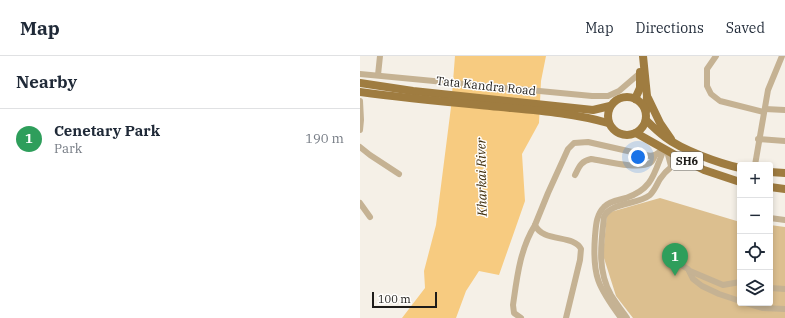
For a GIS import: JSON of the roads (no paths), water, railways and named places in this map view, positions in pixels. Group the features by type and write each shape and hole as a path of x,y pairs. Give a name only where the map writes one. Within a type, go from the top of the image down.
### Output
{"main road":[{"path":"635,99 640,88 640,73 637,56"},
{"path":"643,56 647,96 646,116 643,128 628,136 620,135 613,130 608,123 607,114 610,106 615,101 622,97 630,97 644,106 646,116"},
{"path":"360,83 413,95"},
{"path":"360,92 413,95 555,109 593,110 610,106"},
{"path":"647,96 660,123 672,142 665,150"},
{"path":"555,109 608,123"},
{"name":"SH6","path":"646,116 660,133 672,142 706,157 737,167"},
{"name":"SH6","path":"636,133 684,160 710,172 737,181"},
{"path":"773,172 785,173"},
{"path":"773,188 785,188"}],"street":[{"path":"378,75 380,56"},
{"path":"716,56 708,69 707,86 711,94 720,101 764,110 785,110"},
{"path":"755,162 758,139 771,81 782,56"},
{"path":"360,74 592,96 608,96 619,91 640,73"},
{"path":"360,100 360,130"},
{"path":"758,139 785,141"},
{"path":"521,318 516,316 513,310 522,251 568,149 574,143 588,142 650,156 665,150"},
{"path":"360,147 399,174"},
{"path":"665,150 671,166"},
{"path":"621,318 602,290 595,271 594,254 597,221 599,214 606,205 638,193 649,183 665,150"},
{"path":"575,175 582,162 586,160 591,159 640,165 649,164 655,155"},
{"path":"627,318 611,295 603,274 600,254 604,217 608,210 650,195 671,166 684,160"},
{"path":"649,183 656,187"},
{"path":"360,203 370,217"},
{"path":"773,218 785,220"},
{"path":"535,225 540,232 576,243 581,248 580,260 566,318"},
{"path":"671,259 690,271 723,285 737,283"},
{"path":"690,271 693,279 702,286 737,300"},
{"path":"773,288 785,289"},
{"path":"756,306 763,308 785,308"}],"water":[{"name":"Kharkai River","path":"455,56 546,56 541,81 539,123 522,154 525,201 499,275 479,271 466,291 456,318 402,318 425,288 424,271 436,225 451,107"}],"place":[{"name":"Cenetary Park","path":"675,276"}]}
